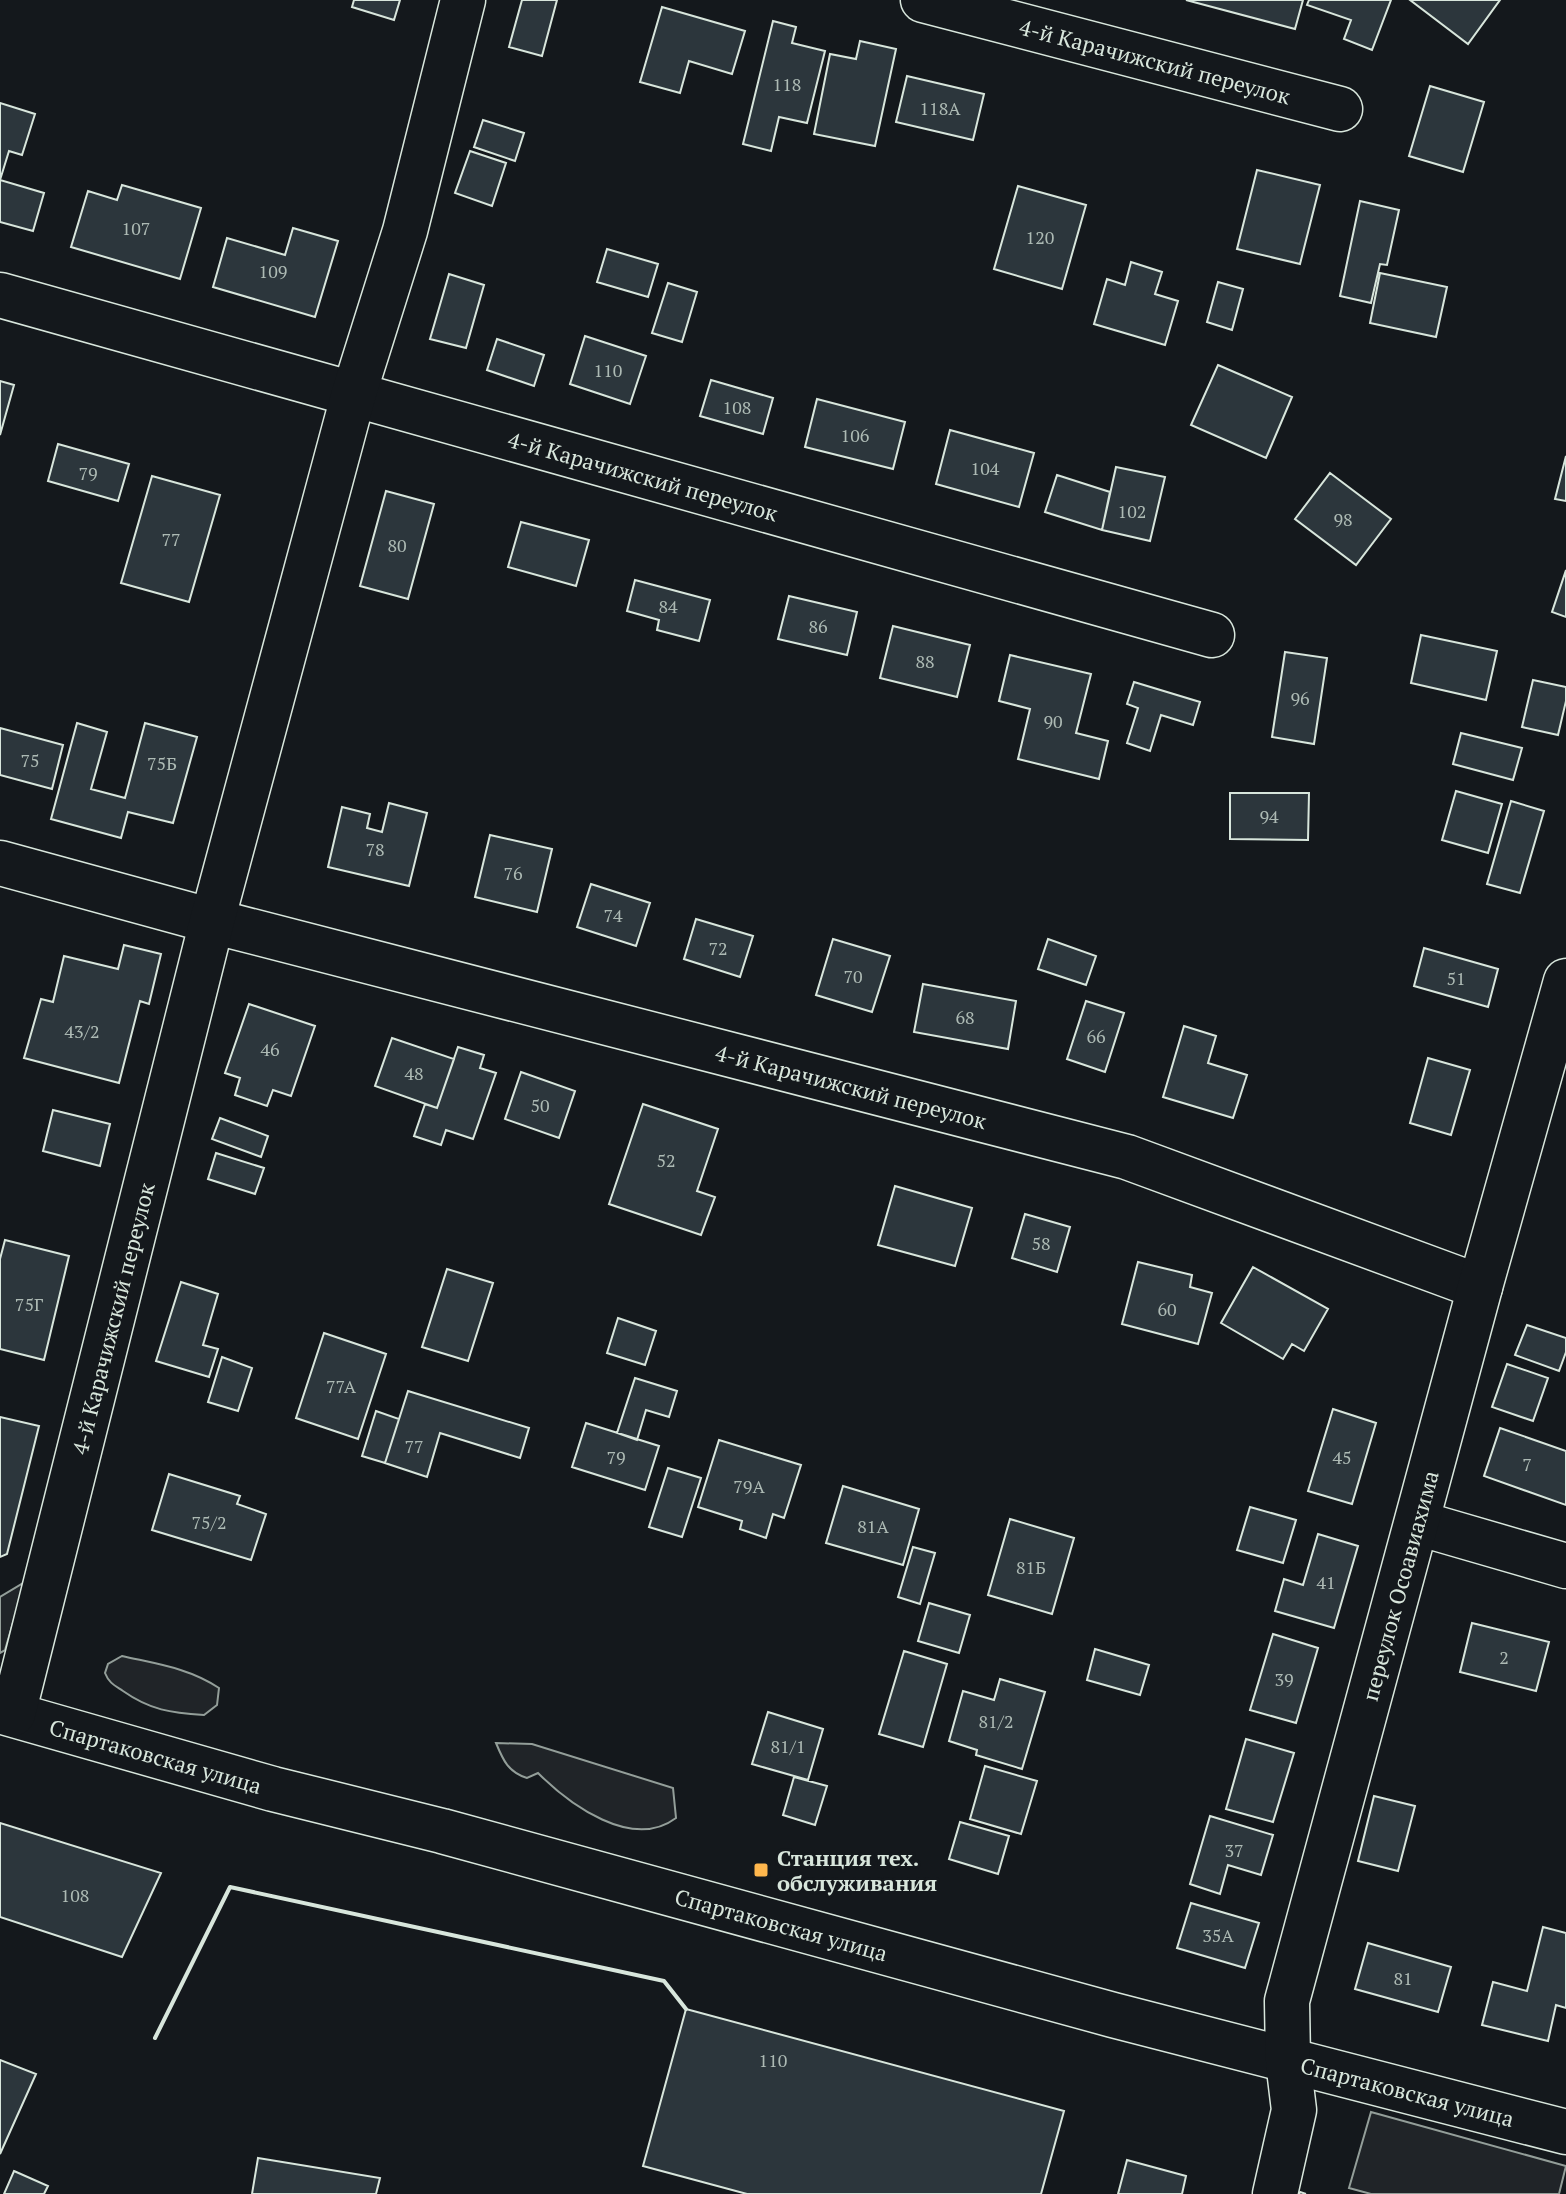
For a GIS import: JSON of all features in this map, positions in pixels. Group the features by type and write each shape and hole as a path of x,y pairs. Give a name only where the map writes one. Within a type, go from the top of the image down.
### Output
{"street":[{"name":"4-й Карачижский переулок","path":"6,1712 212,921 354,393 405,231 463,0"},
{"name":"4-й Карачижский переулок","path":"923,0 1340,109"},
{"name":"4-й Карачижский переулок","path":"0,295 1212,635"},
{"name":"4-й Карачижский переулок","path":"0,863 212,921 1127,1157 1480,1287"},
{"name":"переулок Осоавиахима","path":"1275,2194 1294,2110 1288,2061 1287,2001 1566,981"},
{"path":"1418,1523 1566,1566"},
{"name":"Спартаковская улица","path":"6,1712 273,1789 442,1831 1288,2061 1566,2132"}],"shaded area":[{"path":"25,1582 5,1650 0,1653 0,1597"},
{"path":"122,1656 172,1668 208,1681 219,1688 217,1705 204,1715 171,1712 142,1702 114,1685 105,1673 108,1664"},
{"path":"496,1743 532,1744 673,1788 676,1818 659,1827 640,1829 602,1820 566,1798 538,1773 527,1778 515,1772 504,1760"},
{"path":"1371,2112 1566,2166 1559,2194 1371,2194 1349,2188"}],"building":[{"path":"354,0 400,0 394,20 352,7"},
{"path":"522,0 557,0 542,56 509,47"},
{"path":"1186,0 1303,0 1295,29"},
{"path":"1309,0 1391,0 1372,50 1344,39 1351,20 1307,5"},
{"path":"1410,0 1500,0 1468,44"},
{"path":"662,7 745,31 732,74 689,61 680,93 640,82"},
{"path":"773,21 796,27 792,43 825,51 807,123 779,117 771,151 743,144"},
{"path":"860,41 896,49 875,146 814,134 830,54 856,59"},
{"path":"907,76 984,94 973,140 896,122"},
{"path":"1430,86 1484,102 1463,172 1409,156"},
{"path":"0,103 35,114 22,155 9,151 0,180"},
{"path":"483,120 524,133 515,161 474,147"},
{"path":"470,151 506,163 492,206 455,193"},
{"path":"1257,170 1320,185 1300,264 1237,249"},
{"path":"0,180 44,193 33,231 0,222"},
{"path":"122,185 201,208 180,279 71,247 88,191 117,200"},
{"path":"1018,186 1086,205 1062,289 994,269"},
{"path":"1360,201 1399,210 1387,265 1380,264 1371,303 1340,296"},
{"path":"293,228 338,241 315,317 213,287 227,238 285,255"},
{"path":"607,249 658,264 648,297 597,282"},
{"path":"1131,262 1162,272 1155,294 1178,301 1165,345 1094,324 1107,279 1125,285"},
{"path":"1380,273 1447,287 1436,337 1370,323"},
{"path":"449,274 484,285 466,348 430,339"},
{"path":"1218,282 1243,289 1232,330 1207,322"},
{"path":"668,283 697,292 682,342 652,333"},
{"path":"585,336 646,356 630,404 570,384"},
{"path":"497,339 544,355 534,386 487,370"},
{"path":"1218,365 1292,397 1266,458 1191,425"},
{"path":"711,380 773,398 763,434 700,416"},
{"path":"0,381 14,385 0,435"},
{"path":"817,399 905,422 893,469 805,447"},
{"path":"950,430 1034,453 1019,507 936,484"},
{"path":"58,444 129,464 118,501 48,481"},
{"path":"1566,456 1566,501 1555,499"},
{"path":"1116,467 1165,477 1150,541 1102,530"},
{"path":"1330,473 1391,519 1356,565 1295,519"},
{"path":"1057,475 1110,492 1102,530 1045,512"},
{"path":"152,476 220,495 189,602 121,583"},
{"path":"386,491 434,504 408,599 360,586"},
{"path":"521,522 589,540 576,586 508,567"},
{"path":"1566,570 1566,617 1552,612"},
{"path":"635,580 710,600 699,641 657,630 659,620 627,611"},
{"path":"789,596 857,612 847,655 778,639"},
{"path":"893,626 970,645 957,697 880,678"},
{"path":"1421,635 1497,651 1486,700 1411,683"},
{"path":"1285,652 1327,658 1314,744 1272,737"},
{"path":"1010,655 1091,674 1076,733 1108,741 1099,779 1018,759 1030,709 999,701"},
{"path":"1533,680 1566,687 1558,735 1522,727"},
{"path":"1134,682 1200,702 1193,725 1161,715 1150,751 1127,743 1138,708 1127,704"},
{"path":"77,723 107,732 91,789 125,798 145,723 197,737 173,823 128,812 121,838 51,819"},
{"path":"0,728 63,745 52,789 0,775"},
{"path":"1461,733 1522,748 1513,780 1453,764"},
{"path":"1456,791 1502,804 1488,853 1442,840"},
{"path":"1230,793 1309,793 1308,840 1230,839"},
{"path":"1511,801 1544,811 1520,893 1487,884"},
{"path":"389,803 427,813 409,886 328,867 342,807 370,814 367,828 382,832"},
{"path":"490,835 552,849 537,912 475,897"},
{"path":"591,884 650,903 636,946 577,927"},
{"path":"696,919 753,936 740,977 684,959"},
{"path":"833,939 890,956 872,1012 816,995"},
{"path":"1048,939 1096,956 1086,985 1038,969"},
{"path":"124,945 161,954 149,1004 140,1001 119,1083 24,1058 41,999 53,1002 64,956 118,969"},
{"path":"1424,948 1498,969 1488,1007 1414,986"},
{"path":"923,984 1016,1001 1008,1049 914,1032"},
{"path":"1086,1001 1124,1013 1105,1072 1067,1059"},
{"path":"249,1004 315,1026 291,1096 273,1090 267,1106 235,1095 240,1078 225,1073"},
{"path":"1184,1026 1216,1036 1208,1063 1247,1075 1233,1118 1163,1097"},
{"path":"392,1038 454,1059 437,1108 375,1086"},
{"path":"458,1047 484,1055 480,1068 496,1073 473,1139 446,1130 441,1145 414,1136 425,1104 437,1108"},
{"path":"1428,1058 1470,1070 1451,1135 1410,1123"},
{"path":"521,1072 575,1091 559,1138 505,1119"},
{"path":"643,1104 718,1129 697,1191 715,1197 701,1235 609,1204"},
{"path":"53,1110 110,1124 100,1166 43,1151"},
{"path":"220,1118 268,1136 261,1157 212,1139"},
{"path":"216,1153 264,1168 255,1194 208,1179"},
{"path":"895,1186 972,1208 955,1266 878,1245"},
{"path":"1025,1214 1070,1227 1057,1272 1012,1258"},
{"path":"5,1240 69,1256 44,1360 0,1349 0,1259"},
{"path":"1138,1262 1192,1275 1190,1287 1212,1293 1198,1344 1122,1324"},
{"path":"1253,1267 1328,1309 1304,1351 1292,1344 1283,1359 1221,1323"},
{"path":"447,1269 493,1283 468,1361 422,1347"},
{"path":"181,1282 218,1294 203,1345 218,1349 209,1377 156,1361"},
{"path":"618,1318 656,1331 645,1365 607,1353"},
{"path":"1527,1325 1566,1338 1566,1352 1559,1371 1515,1355"},
{"path":"324,1333 386,1354 358,1439 296,1418"},
{"path":"222,1357 252,1368 238,1411 208,1402"},
{"path":"1507,1364 1548,1378 1533,1421 1492,1407"},
{"path":"635,1378 677,1391 669,1417 646,1410 637,1440 617,1433"},
{"path":"408,1391 529,1428 520,1458 440,1433 427,1477 385,1463"},
{"path":"1333,1409 1376,1423 1352,1504 1308,1491"},
{"path":"376,1411 399,1419 385,1463 362,1456"},
{"path":"0,1417 39,1426 7,1554 0,1557"},
{"path":"586,1423 659,1446 645,1490 572,1467"},
{"path":"1500,1428 1566,1451 1566,1505 1484,1476"},
{"path":"719,1440 801,1465 784,1518 773,1514 766,1538 740,1529 742,1521 698,1507"},
{"path":"668,1468 701,1478 682,1537 649,1527"},
{"path":"169,1474 240,1496 237,1504 266,1514 251,1560 152,1530"},
{"path":"843,1486 919,1509 903,1565 826,1543"},
{"path":"1250,1507 1296,1520 1283,1563 1237,1550"},
{"path":"1010,1519 1074,1538 1052,1614 988,1595"},
{"path":"1318,1534 1358,1546 1334,1628 1275,1611 1284,1579 1303,1585"},
{"path":"913,1547 935,1553 920,1604 898,1597"},
{"path":"929,1603 970,1615 959,1653 918,1641"},
{"path":"1472,1623 1549,1642 1536,1691 1460,1672"},
{"path":"1273,1634 1318,1648 1296,1723 1250,1710"},
{"path":"1095,1649 1149,1665 1140,1695 1087,1680"},
{"path":"904,1651 947,1664 923,1747 879,1734"},
{"path":"1000,1679 1045,1692 1022,1769 976,1755 977,1750 949,1741 963,1691 994,1700"},
{"path":"768,1712 823,1729 808,1780 752,1764"},
{"path":"1246,1739 1294,1753 1273,1822 1226,1809"},
{"path":"985,1766 1037,1781 1021,1834 970,1819"},
{"path":"794,1777 827,1786 815,1825 783,1815"},
{"path":"1374,1796 1415,1806 1398,1871 1358,1861"},
{"path":"1210,1816 1273,1835 1261,1875 1228,1865 1220,1894 1190,1884"},
{"path":"960,1822 1009,1836 998,1874 949,1859"},
{"path":"0,1823 161,1873 122,1957 0,1917"},
{"path":"1191,1903 1259,1923 1245,1968 1177,1948"},
{"path":"1543,1927 1566,1933 1566,2008 1556,2005 1548,2041 1482,2025 1493,1982 1527,1991"},
{"path":"1368,1943 1451,1967 1438,2012 1355,1989"},
{"path":"686,2009 1064,2111 1041,2194 747,2194 643,2166"},
{"path":"0,2060 36,2074 0,2154"},
{"path":"258,2158 380,2178 376,2194 252,2194"},
{"path":"1127,2160 1186,2176 1182,2194 1118,2194"},
{"path":"14,2171 48,2186 44,2194 4,2194"}],"fence":[{"path":"1299,2194 1306,2194"}],"wall":[{"path":"155,2038 230,1887 664,1981 686,2009"}],"place":[{"name":"Станция тех. обслуживания","path":"761,1870"}]}
